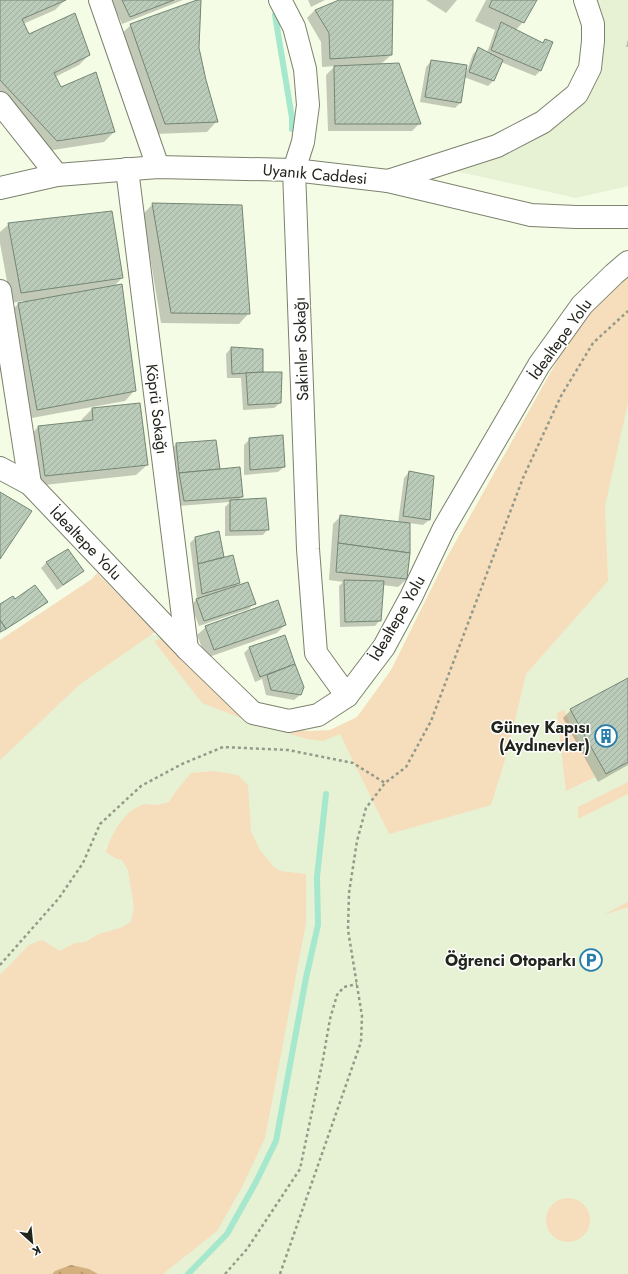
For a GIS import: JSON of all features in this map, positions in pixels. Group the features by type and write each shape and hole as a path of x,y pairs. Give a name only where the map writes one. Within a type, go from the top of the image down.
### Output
{"street":[{"path":"100,0 158,167"},
{"name":"Sakinler Sokağı","path":"280,0 294,27 305,69 308,105 303,142 294,170 308,549 316,653 347,696"},
{"path":"388,181 497,146 543,122 577,94 590,68 593,41 593,24 585,0"},
{"path":"0,103 57,175"},
{"name":"Uyanık Caddesi","path":"0,188 57,175 158,167 294,170 388,181 531,215 628,217"},
{"name":"Köprü Sokağı","path":"127,169 187,649"},
{"name":"İdealtepe Yolu","path":"0,468 30,484 187,649 253,713 289,721 318,715 347,696 384,646 411,597 444,528 539,365 582,305 628,262"},
{"path":"0,291 30,484"}],"path":[{"path":"280,1274 361,1042 362,1016 348,930 350,893 357,841 366,808 385,784 406,767 431,721 523,478 561,396 593,343 628,311"},
{"path":"0,965 59,898 83,863 100,824 141,786 182,764 223,747 288,750 353,763 385,784"},
{"path":"225,1274 246,1249 300,1169 324,1059 330,1019 337,995 344,987 357,984"}],"shaded area":[{"path":"593,0 628,0 628,186 576,198 446,169 575,103"},
{"path":"628,273 628,402 605,506 608,581 526,674 508,750 491,805 389,834 340,734 323,741 307,739 252,722 202,703 154,641 168,637 268,722 307,731 330,730 357,717 391,670 446,559 567,343 592,308"},
{"path":"628,298 628,1274 0,1274 0,644 147,634 168,637 307,739 363,719"},
{"path":"97,573 155,632 79,685 0,760 0,640 92,579"},
{"path":"564,710 595,777 566,791 557,713"},
{"path":"214,771 238,775 248,785 251,832 260,850 273,866 280,871 306,874 306,923 265,1138 243,1185 217,1231 163,1274 98,1274 89,1269 55,1271 52,1274 0,1274 0,975 29,945 42,940 60,951 75,943 85,942 99,934 120,928 131,922 134,907 128,870 122,860 115,858 106,852 115,830 131,811 138,807 145,804 156,805 169,802 191,773"},
{"path":"628,782 628,794 578,819 578,807"},
{"path":"628,902 628,907 603,915"},
{"path":"564,1198 572,1198 577,1199 584,1204 589,1211 589,1229 584,1236 577,1241 564,1242 556,1239 549,1232 546,1224 546,1216 549,1208 556,1201"}],"green space":[{"path":"71,1265 89,1269 98,1274 52,1274 55,1271"}],"building":[{"path":"0,0 66,0 22,19 29,34 75,13 90,55 54,73 61,87 96,72 115,132 57,141 0,80"},
{"path":"122,0 174,0 130,17"},
{"path":"197,0 201,0 199,48 218,122 165,124 130,24"},
{"path":"339,0 393,0 392,55 330,59 329,33 315,10"},
{"path":"492,0 537,0 524,23 489,7"},
{"path":"501,22 543,43 545,39 553,42 541,71 491,50"},
{"path":"478,47 503,60 494,81 469,72"},
{"path":"431,60 467,65 461,103 425,97"},
{"path":"399,63 421,124 335,124 334,66"},
{"path":"152,203 242,205 250,314 171,313"},
{"path":"112,211 123,278 21,293 8,223"},
{"path":"122,284 136,391 37,410 18,303"},
{"path":"231,347 263,349 263,372 232,374"},
{"path":"282,372 281,403 248,405 246,373"},
{"path":"140,403 148,465 45,476 38,426 93,420 92,408"},
{"path":"283,435 285,467 250,470 249,438"},
{"path":"216,440 220,469 179,473 176,443"},
{"path":"240,467 243,497 184,501 179,473"},
{"path":"409,471 434,476 430,520 403,516"},
{"path":"0,492 32,511 0,559"},
{"path":"266,498 269,530 230,531 230,500"},
{"path":"340,515 410,523 410,553 338,543"},
{"path":"219,531 224,557 198,564 195,537"},
{"path":"338,543 410,553 407,579 336,572"},
{"path":"68,549 84,571 63,585 46,562"},
{"path":"233,555 240,583 202,594 198,564"},
{"path":"344,580 384,581 381,621 345,622"},
{"path":"248,582 256,604 204,621 196,599"},
{"path":"35,585 48,602 6,629 0,620 0,604 13,596 15,599"},
{"path":"278,600 286,625 214,650 205,626"},
{"path":"0,620 6,629 0,632"},
{"path":"285,635 295,664 260,677 249,647"},
{"path":"295,664 304,687 301,695 271,690 267,675"},
{"name":"Güney Kapısı (Aydınevler)","path":"628,678 628,762 606,774 570,709"}],"waterway":[{"path":"275,15 292,118 292,129"},
{"path":"188,1274 227,1234 256,1182 276,1141 306,978 318,925 317,877 326,794"}],"place":[{"name":"Güney Kapısı (Aydınevler)","path":"606,736"},
{"name":"Öğrenci Otoparkı","path":"591,960"}]}
